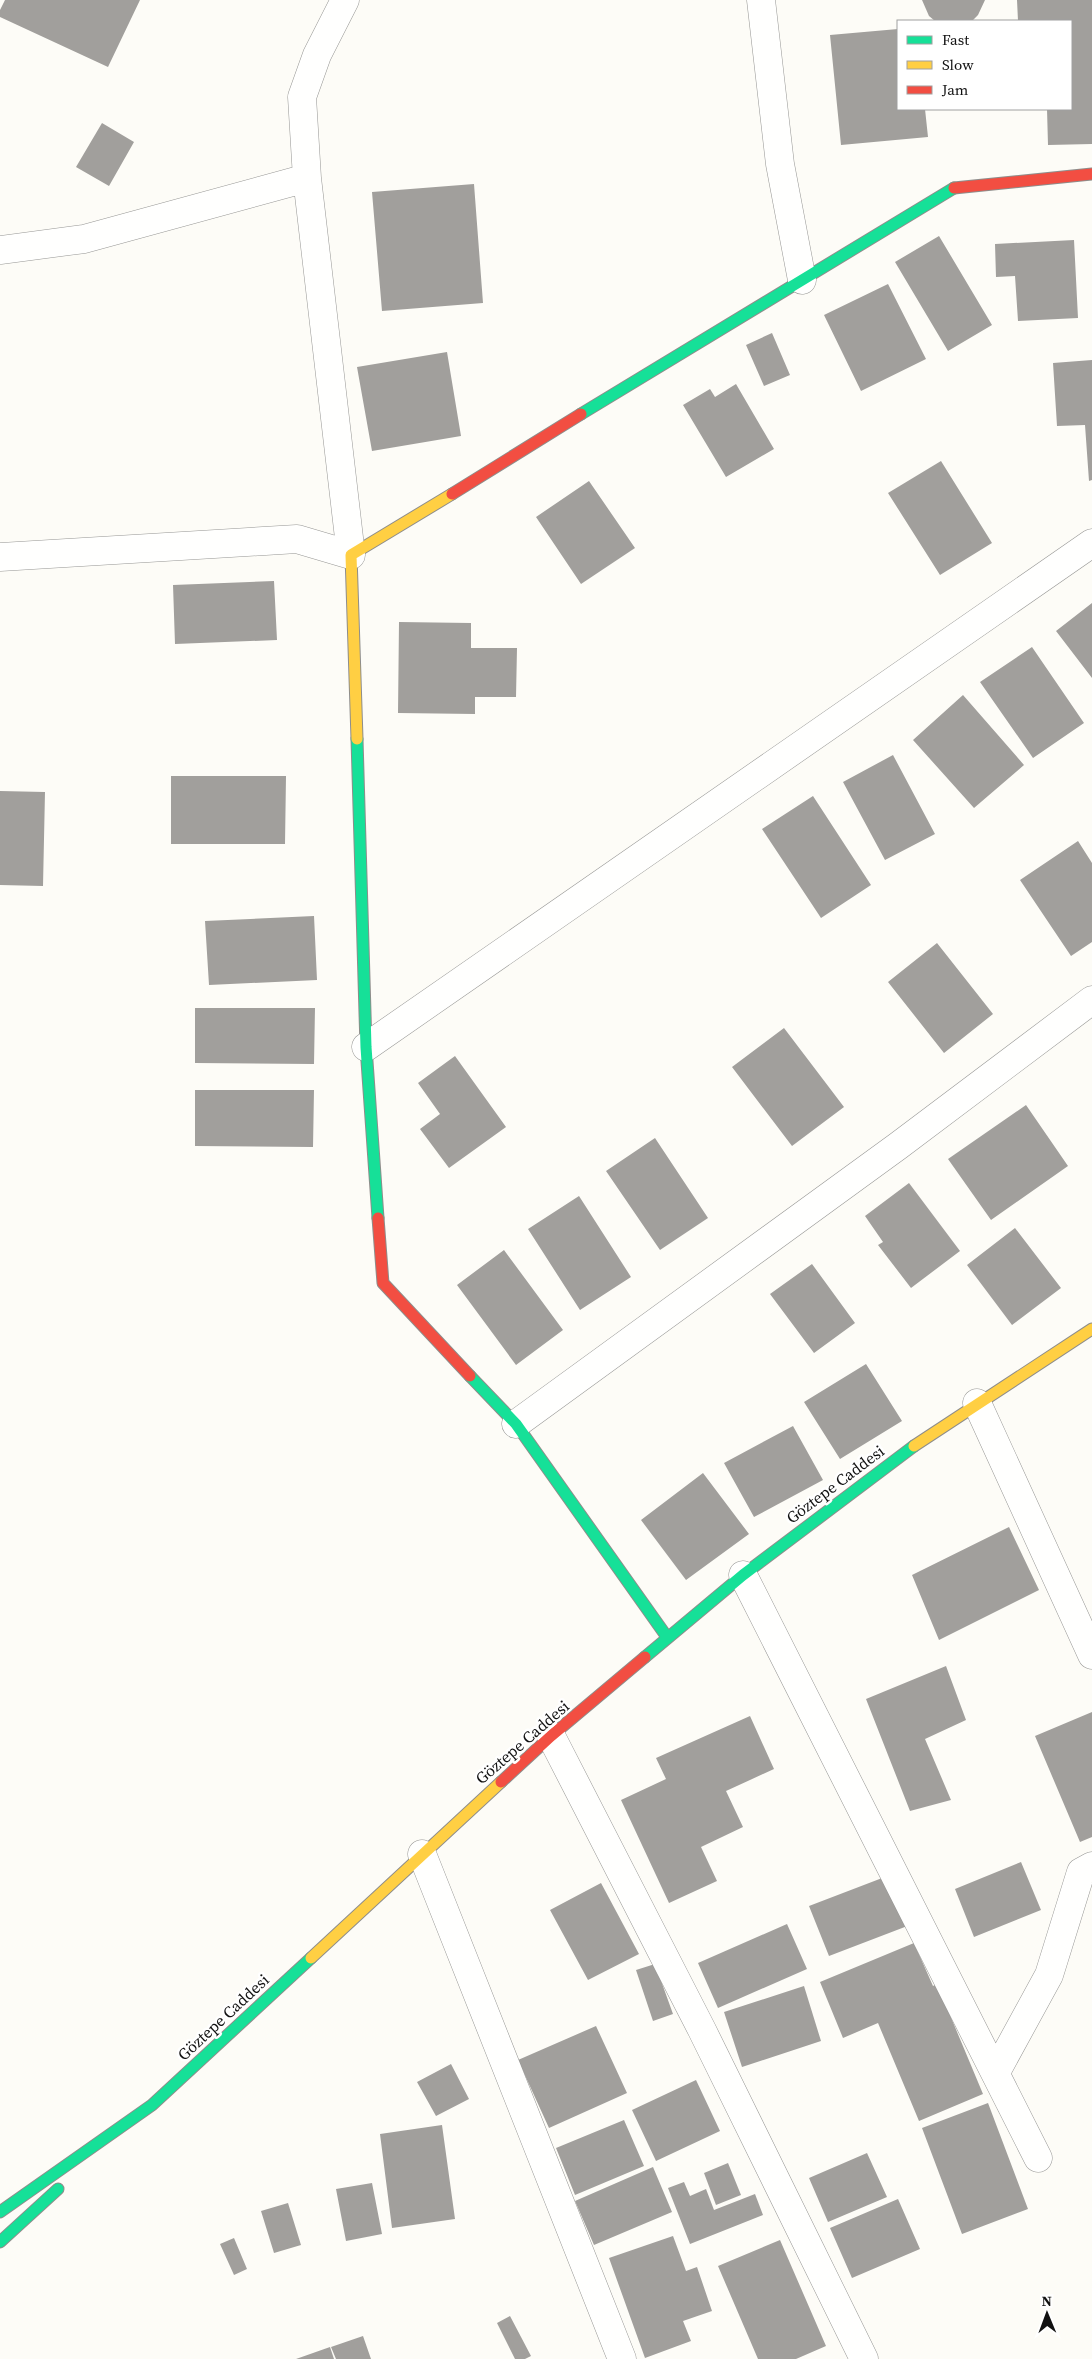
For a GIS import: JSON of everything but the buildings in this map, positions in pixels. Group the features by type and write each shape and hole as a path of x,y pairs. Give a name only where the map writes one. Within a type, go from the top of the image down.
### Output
{"street":[{"path":"345,0 317,55 302,97 307,178 351,555 366,1047 383,1283 516,1424 667,1637"},
{"path":"761,0 780,164 802,280"},
{"path":"0,557 296,539 351,555 953,188 1092,174"},
{"path":"0,250 84,239 307,178"},
{"path":"366,1047 1092,543"},
{"path":"516,1424 890,1151 1092,1000"},
{"name":"Göztepe Caddesi","path":"0,2212 152,2105 551,1736 743,1575 922,1440 1092,1329"},
{"path":"977,1403 1092,1655"},
{"path":"743,1575 1038,2158"},
{"path":"551,1736 702,2030 864,2359"},
{"path":"422,1854 622,2359"},
{"path":"996,2072 1049,1975 1081,1872 1092,1866"},
{"path":"80,2170 152,2105"},
{"path":"0,2242 65,2183"}],"traffic: fast":[{"path":"581,414 954,188"},
{"path":"357,739 366,1047 378,1218"},
{"path":"470,1376 516,1424 667,1637"},
{"path":"645,1657 743,1575 914,1446"},
{"path":"0,2212 152,2105 311,1958"},
{"path":"0,2242 58,2189"}],"traffic: slow":[{"path":"357,739 351,555 452,494"},
{"path":"914,1446 1092,1329"},
{"path":"311,1958 501,1782"}],"traffic: jam":[{"path":"954,188 1092,174"},
{"path":"452,494 581,414"},
{"path":"378,1218 383,1283 470,1376"},
{"path":"501,1782 551,1736 645,1657"}]}
